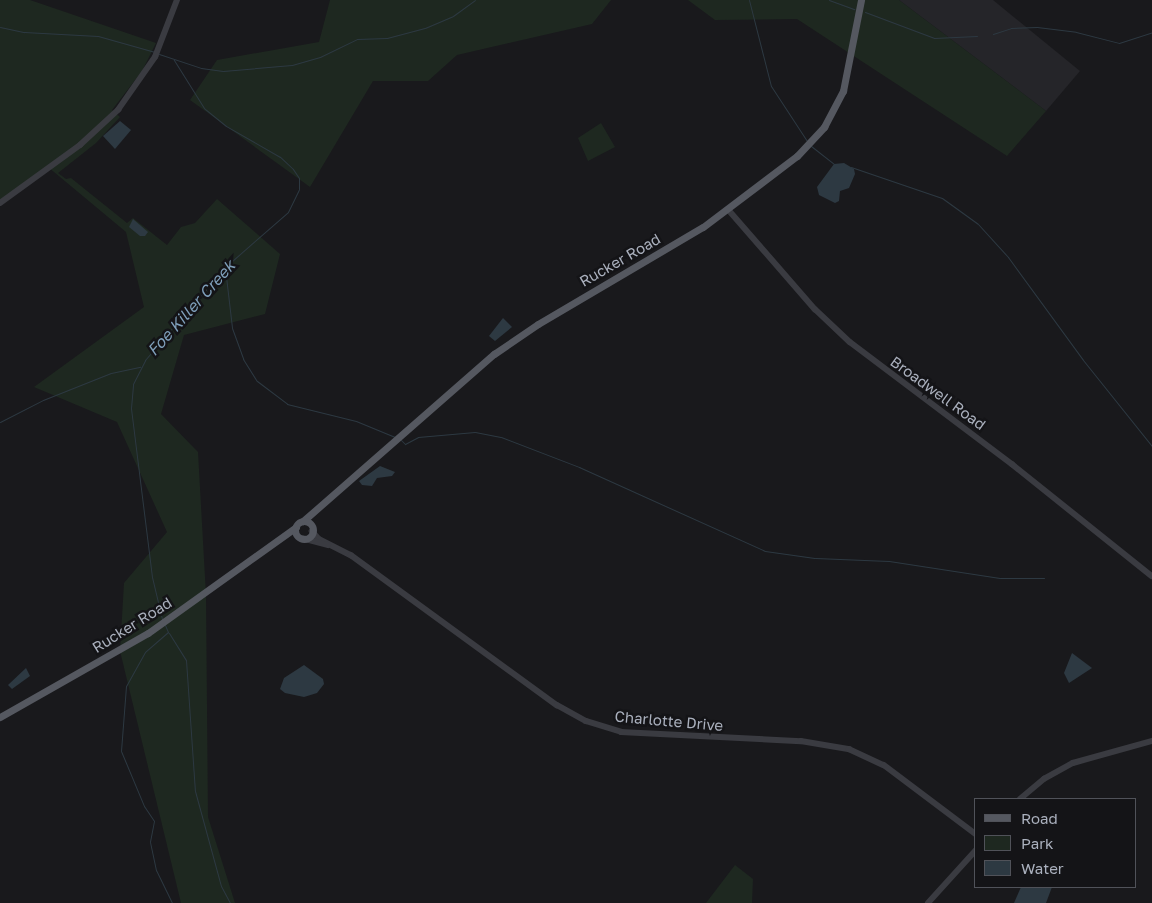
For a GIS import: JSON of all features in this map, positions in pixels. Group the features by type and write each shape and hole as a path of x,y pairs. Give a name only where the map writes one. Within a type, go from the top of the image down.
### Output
{"main road":[{"name":"Rucker Road","path":"0,717 170,619 296,527 506,345 728,209 792,161 824,127 845,85 861,0"},
{"name":"Rucker Road","path":"271,545 310,536 317,513 326,500"},
{"path":"303,521 312,530"},
{"path":"296,527 301,538"}],"street":[{"path":"0,203 94,134 129,96 155,57 177,0"},
{"name":"Broadwell Road","path":"728,209 815,309 844,337 1012,464 1152,576"},
{"name":"Charlotte Drive","path":"312,530 330,545 352,555 557,705 586,721 622,732 801,741 849,749 884,765 974,832"},
{"name":"Charlotte Drive","path":"301,538 311,543 330,545"},
{"path":"1021,798 1044,780 1073,763 1152,741"},
{"path":"928,903 974,852"}],"shaded area":[{"path":"899,0 993,0 1080,71 1046,111"}],"green space":[{"path":"0,0 30,0 156,43 142,71 112,110 120,117 96,143 58,173 66,179 71,178 127,223 133,218 167,245 181,227 195,223 217,199 280,254 265,314 184,335 161,414 198,452 206,595 208,817 235,903 181,903 120,651 124,583 167,532 117,422 34,387 144,307 126,232 48,167 0,205"},
{"path":"330,0 611,0 592,24 457,55 428,81 373,81 310,187 190,100 217,60 319,42"},
{"path":"688,0 899,0 1046,111 1007,156 797,19 715,20"},
{"path":"601,123 615,147 588,161 578,138"},
{"path":"735,865 753,879 752,903 706,903"}],"water":[{"path":"120,121 131,130 115,149 103,136"},
{"path":"844,163 854,169 855,174 849,188 840,191 839,201 835,203 819,195 817,187 834,164"},
{"path":"133,219 148,232 145,236 140,236 129,227"},
{"path":"503,318 512,327 495,341 489,336"},
{"path":"380,466 395,472 392,476 377,478 372,486 362,485 359,481"},
{"path":"1072,653 1092,668 1069,683 1064,673"},
{"path":"304,665 323,679 324,684 317,693 304,697 285,693 280,689 284,678"},
{"path":"26,668 30,676 12,689 8,685"},
{"path":"1021,888 1052,888 1046,903 1014,903"}],"waterway":[{"path":"159,54 201,68 223,71 292,65 320,57 357,39 387,38 425,28 453,16 475,0"},
{"path":"749,0 771,86 807,141"},
{"path":"829,0 854,9"},
{"path":"865,12 934,38 977,36"},
{"name":"Foe Killer Creek","path":"0,27 24,32 98,36 155,52"},
{"path":"993,34 1011,28 1037,27 1076,32 1119,43 1152,32"},
{"name":"Foe Killer Creek","path":"162,619 152,577 131,408 133,384 145,360 192,305 232,261 288,212 299,189 299,178 293,169 280,157 226,126 204,108 174,60"},
{"path":"811,146 834,164"},
{"path":"851,167 942,198 978,224 1008,257 1083,360 1152,446"},
{"path":"225,268 232,328 243,359 257,381 287,404 356,421 395,437"},
{"path":"0,422 43,400 111,373 140,367"},
{"path":"401,440 405,444 418,437 475,432 501,437 579,467 765,551 815,558 889,561 1000,578 1044,578"},
{"name":"Foe Killer Creek","path":"165,625 168,632 145,652 126,686 121,751 144,806 154,821 150,842 156,870 172,903"},
{"path":"169,633 186,660 195,791 221,886 230,903"}]}
